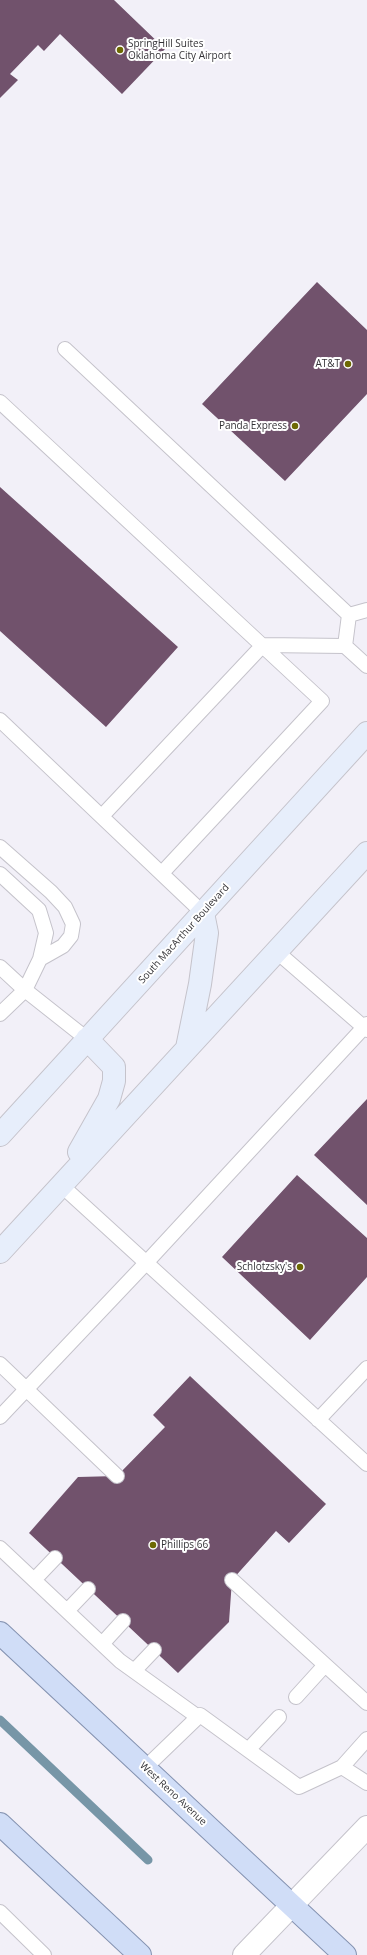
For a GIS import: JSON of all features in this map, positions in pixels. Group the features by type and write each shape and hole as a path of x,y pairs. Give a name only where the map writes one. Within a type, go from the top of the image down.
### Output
{"main road":[{"name":"South MacArthur Boulevard","path":"0,1135 367,733"},
{"path":"0,1252 367,853"},
{"path":"187,1048 200,984 207,933 203,913"},
{"path":"61,1185 109,1099 114,1081 114,1067 87,1039"},
{"name":"West Reno Avenue","path":"0,1633 346,1955"},
{"path":"0,1824 140,1955"}],"street":[{"path":"244,1955 367,1827"}],"lane":[{"path":"65,349 348,615"},
{"path":"0,402 322,701 162,873"},
{"path":"348,615 367,610"},
{"path":"345,646 348,615"},
{"path":"102,816 263,645 345,646 367,666"},
{"path":"0,720 203,913"},
{"path":"0,847 51,892 65,907 73,924 71,936 63,946 40,959"},
{"path":"0,874 39,910 46,933 40,959 25,990 0,1014"},
{"path":"0,1417 366,1027 276,951"},
{"path":"0,967 25,990 87,1039"},
{"path":"61,1185 367,1464"},
{"path":"0,1364 117,1476"},
{"path":"318,1420 367,1368"},
{"path":"0,1548 120,1661 198,1717 200,1715 299,1787 342,1767 367,1739"},
{"path":"34,1580 55,1558"},
{"path":"232,1580 367,1703"},
{"path":"67,1611 88,1589"},
{"path":"102,1644 123,1621"},
{"path":"134,1671 154,1650"},
{"path":"296,1697 325,1665"},
{"path":"145,1768 198,1717"},
{"path":"248,1750 279,1717"},
{"path":"342,1767 367,1783"},
{"path":"0,1912 44,1955"}],"building":[{"name":"SpringHill Suites Oklahoma City Airport","path":"0,0 114,0 165,49 122,94 60,34 44,51 38,45 10,74 18,80 0,98"},
{"path":"317,282 367,330 367,394 285,481 202,404"},
{"path":"0,487 178,647 106,727 0,631"},
{"path":"367,1099 367,1205 314,1155"},
{"name":"Schlotzsky's","path":"297,1175 367,1238 367,1277 310,1340 222,1257"},
{"name":"Phillips 66","path":"190,1376 326,1504 289,1543 276,1531 232,1580 229,1622 178,1673 29,1533 78,1477 117,1476 165,1427 153,1415"}],"waterway":[{"path":"0,1720 148,1860"}],"place":[{"name":"SpringHill Suites Oklahoma City Airport","path":"120,50"},
{"name":"AT&T","path":"348,364"},
{"name":"Panda Express","path":"295,426"},
{"name":"Schlotzsky's","path":"300,1267"},
{"name":"Phillips 66","path":"153,1545"}]}
